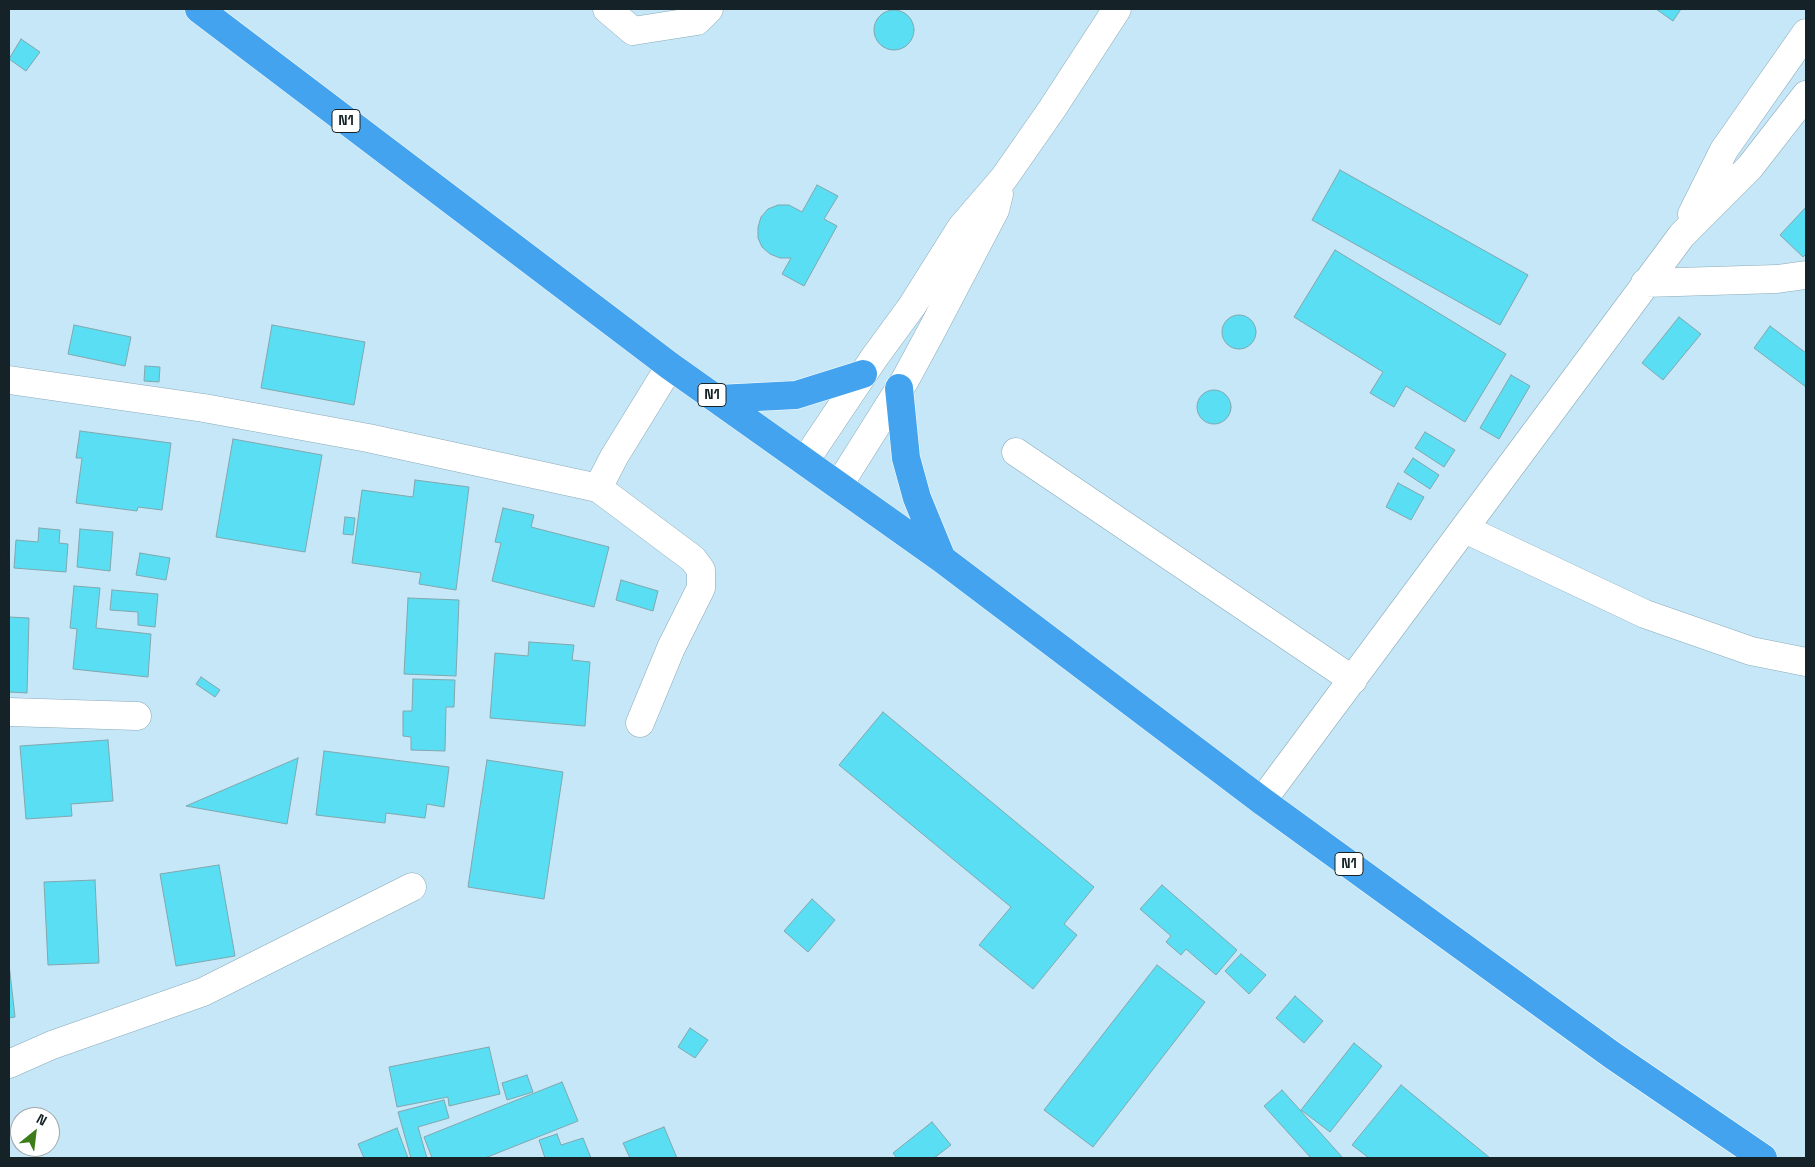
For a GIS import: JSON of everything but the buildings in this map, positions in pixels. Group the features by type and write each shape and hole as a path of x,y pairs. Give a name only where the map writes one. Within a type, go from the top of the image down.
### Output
{"highway":[{"name":"N1","path":"199,9 670,366 942,559 1262,801 1612,1055 1763,1158"},
{"path":"718,399 796,395 863,374"},
{"path":"899,388 908,466 917,498 942,559"}],"street":[{"path":"607,9 633,32 698,21 709,9"},
{"path":"805,460 912,306 962,228 1004,178 1080,68 1116,9"},
{"path":"1682,235 1724,150 1806,33"},
{"path":"1262,801 1465,529 1645,283 1682,235 1750,167 1806,95"},
{"path":"839,485 899,388 995,210 1004,178"},
{"path":"1645,283 1777,279 1806,275"},
{"path":"598,488 614,456 670,366"},
{"path":"9,380 204,408 368,438 598,488 693,559 701,570 701,588 668,656 640,723"},
{"path":"1016,452 1353,680"},
{"path":"1465,529 1645,614 1751,651 1806,662"},
{"path":"9,712 137,716"},
{"path":"9,1064 52,1045 203,992 412,887"}]}
